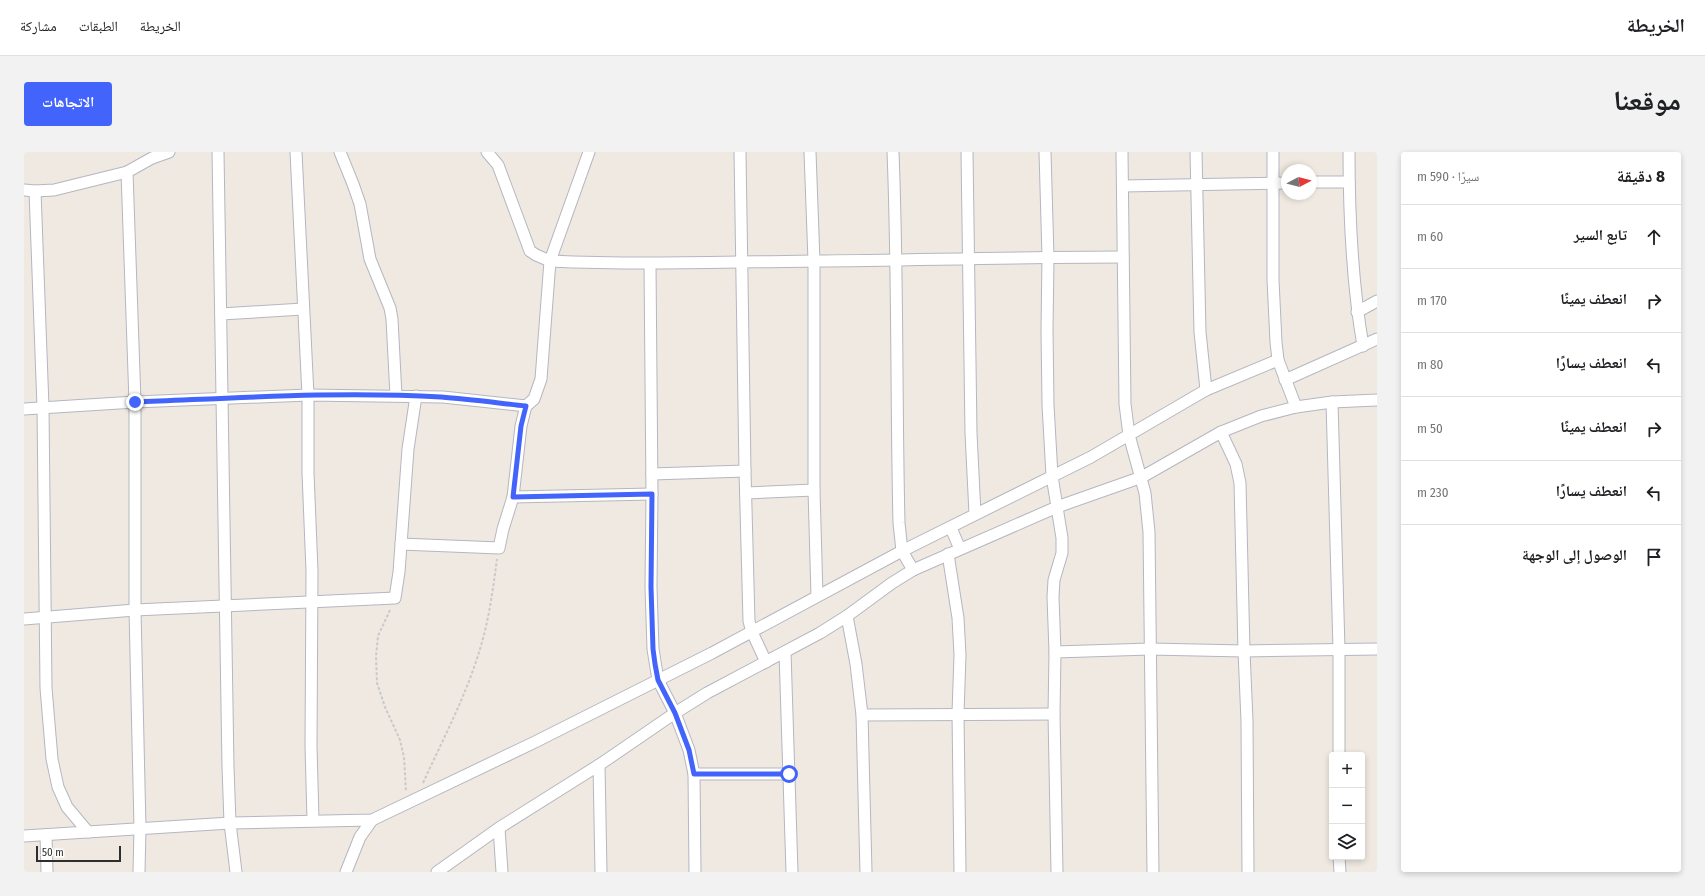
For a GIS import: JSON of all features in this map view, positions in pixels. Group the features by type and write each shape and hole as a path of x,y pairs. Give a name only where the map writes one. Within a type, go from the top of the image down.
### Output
{"street":[{"path":"24,190 54,190 127,172 152,158 169,152"},
{"path":"218,152 230,823 236,872"},
{"path":"296,152 308,395 308,473 312,602 311,746 313,820"},
{"path":"340,152 360,204 370,259 390,308 392,318 396,396"},
{"path":"487,152 498,165 530,251 550,261 650,264 1123,257"},
{"path":"400,544 499,548 513,497 521,426 526,406 534,399 541,379 550,261 589,152"},
{"path":"740,152 749,621 752,632 766,662"},
{"path":"810,152 814,261 814,490 817,596"},
{"path":"893,152 897,260 898,487 902,551 913,570"},
{"path":"967,152 971,433 975,514"},
{"path":"1045,152 1048,257 1047,338 1052,476 1062,538 1062,553 1054,580 1052,597 1055,652 1054,714 1057,872"},
{"path":"1122,152 1125,404 1128,435 1142,476 1146,493 1149,532 1153,872"},
{"path":"1196,152 1200,332 1206,390"},
{"path":"1273,152 1272,280 1278,360 1296,407"},
{"path":"1349,152 1349,182 1357,312 1362,346"},
{"path":"127,172 135,402 135,610 140,828 139,872"},
{"path":"1317,182 1349,182"},
{"path":"1123,186 1281,183"},
{"path":"35,191 43,407 44,617 46,688 52,759 58,787 67,807 88,832"},
{"path":"650,264 652,474 651,587 653,649 658,680 675,713 689,750 694,774 695,872"},
{"path":"1357,312 1377,301"},
{"path":"221,314 303,309"},
{"path":"1285,380 1377,339"},
{"path":"24,836 230,823 313,820 372,820 658,680 752,632 902,551 951,528 975,514 1052,476 1128,435 1206,390 1278,360"},
{"path":"24,409 135,402 308,395 443,397 526,406"},
{"path":"24,619 135,610 395,598 399,572 408,449 416,396"},
{"path":"437,872 499,828 675,713 707,693 785,652 847,616 892,583 913,570 1057,507 1142,476 1221,432 1261,416 1296,407 1332,402 1377,400"},
{"path":"1332,402 1339,649 1339,752"},
{"path":"1221,432 1236,464 1240,483 1247,721 1248,872"},
{"path":"652,474 745,471"},
{"path":"746,493 814,490"},
{"path":"513,497 652,494"},
{"path":"951,528 960,549"},
{"path":"948,554 958,618 960,655 958,713 960,872"},
{"path":"847,616 856,664 862,715 866,872"},
{"path":"1055,652 1150,649 1244,651 1377,649"},
{"path":"785,652 792,872"},
{"path":"862,715 958,713 1054,714"},
{"path":"599,764 601,872"},
{"path":"694,774 789,774"},
{"path":"346,872 360,837 372,820"},
{"path":"499,828 502,872"},
{"path":"46,835 47,872"},
{"path":"1339,860 1340,872"}],"path":[{"path":"411,802 454,717 480,648 493,594 499,548"},
{"path":"395,598 378,636 376,656 377,683 385,708 400,740 411,802"}],"route":[{"path":"135,402 308,395 363,395 443,397 526,406 521,426 513,497 652,494 651,587 653,649 655,664 658,680 675,713 689,750 694,774 789,774"}]}
